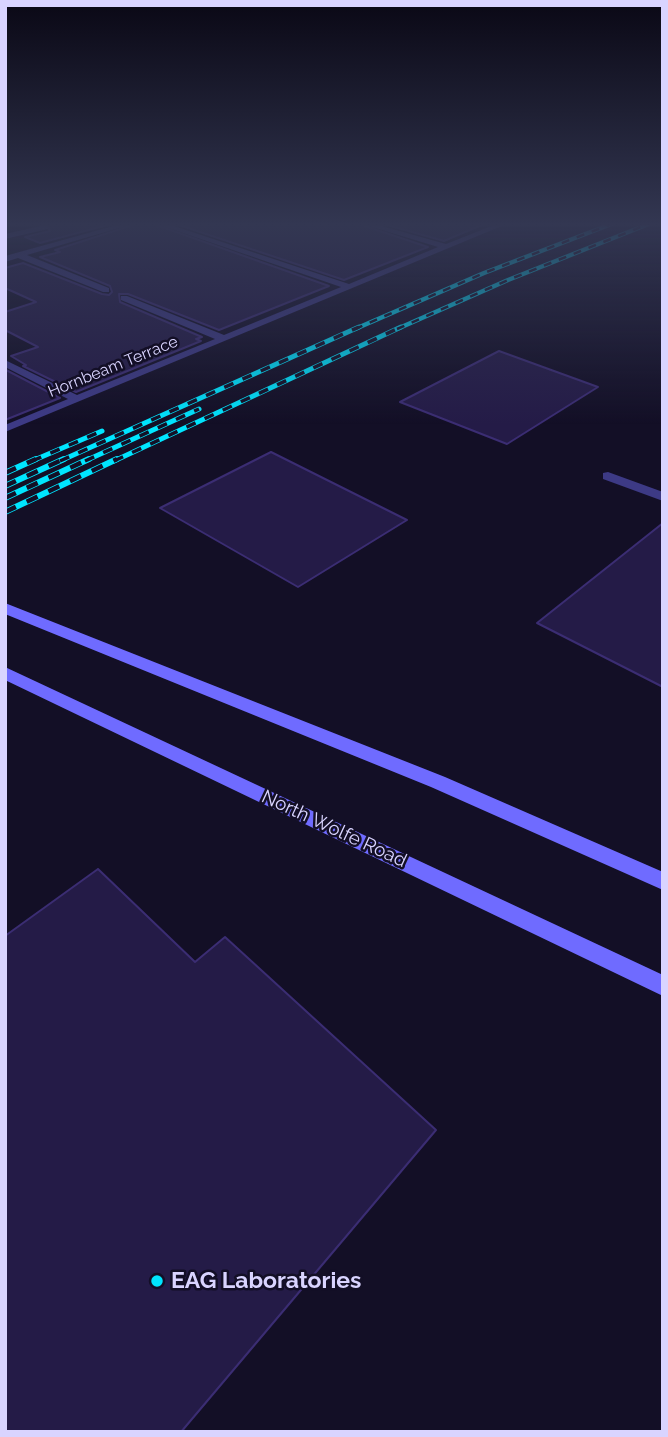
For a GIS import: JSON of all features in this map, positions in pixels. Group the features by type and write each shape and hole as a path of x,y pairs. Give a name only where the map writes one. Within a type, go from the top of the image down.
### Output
{"main road":[{"path":"5,608 438,782 663,881"},
{"name":"North Wolfe Road","path":"5,673 663,986"}],"street":[{"name":"Hornbeam Terrace","path":"5,429 337,290"},
{"path":"124,298 225,339"},
{"path":"5,363 76,399"},
{"path":"608,476 663,497"}],"building":[{"path":"10,290 92,290 109,295 112,292 319,290 219,330 128,294 119,294 120,302 202,337 196,339 201,341 76,392 23,366 26,365 11,356 38,347 5,330 5,312 36,302"},
{"path":"499,351 598,387 507,444 400,402"},
{"path":"6,370 60,398 5,420"},
{"path":"271,452 407,520 298,587 160,508"},
{"path":"663,523 663,687 537,623"},
{"name":"EAG Laboratories","path":"98,869 195,962 225,937 436,1130 181,1432 5,1432 5,936"}],"railway":[{"path":"355,329 445,290"},
{"path":"397,329 485,290"},
{"path":"60,461 359,327"},
{"path":"114,461 401,327"},
{"path":"85,461 199,409"},
{"path":"32,461 102,431"},
{"path":"5,473 36,459"},
{"path":"5,486 64,459"},
{"path":"5,498 89,459"},
{"path":"5,512 117,459"}],"place":[{"name":"EAG Laboratories","path":"157,1281"}]}
